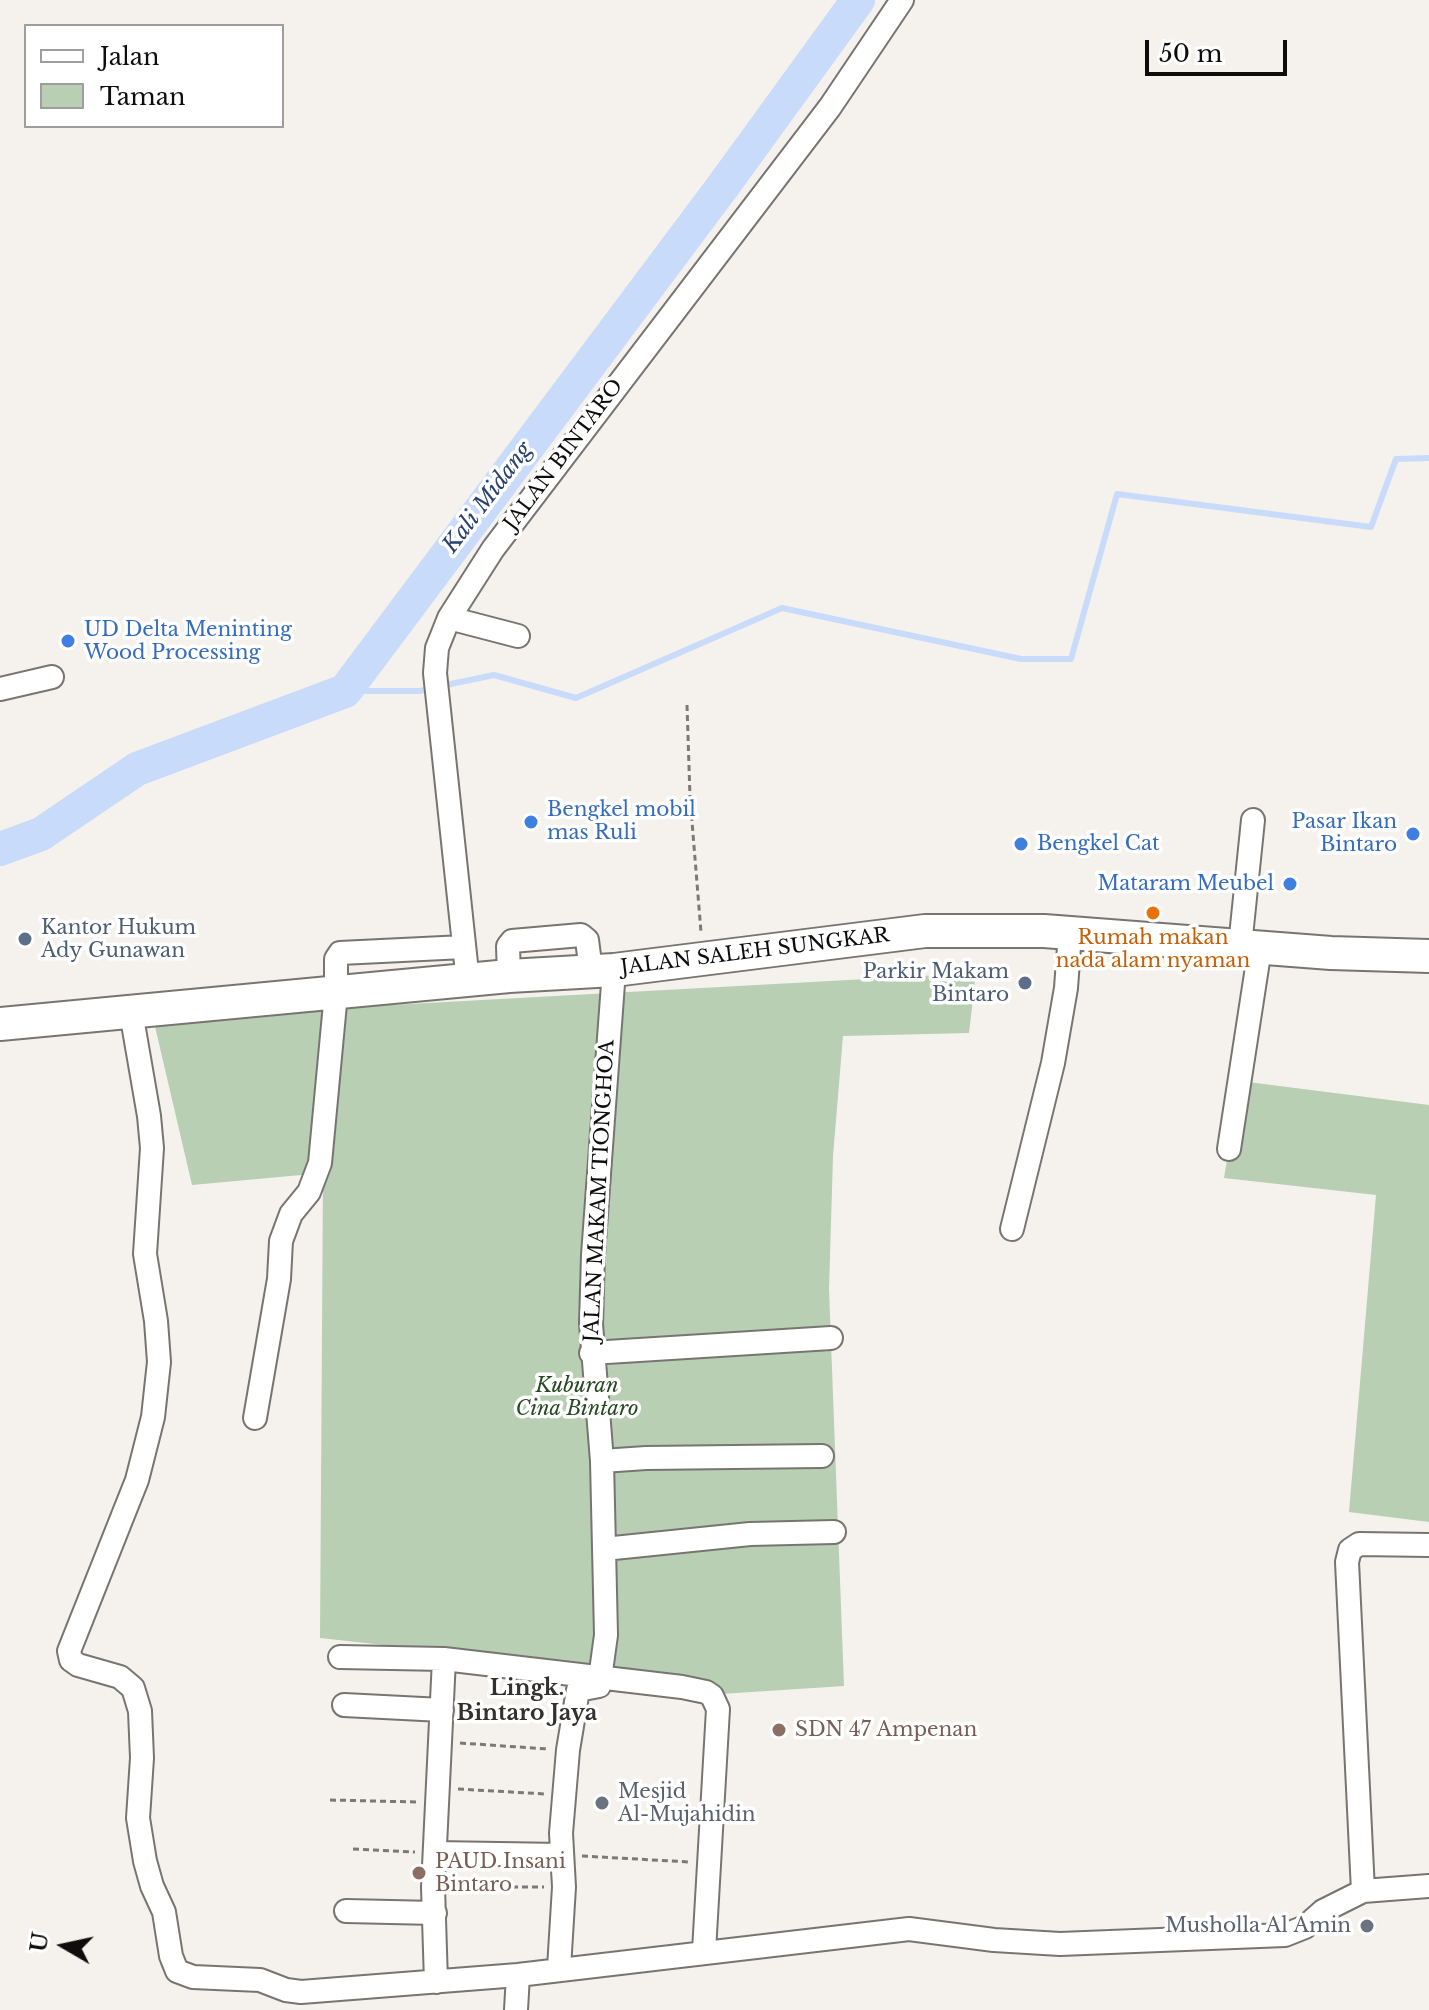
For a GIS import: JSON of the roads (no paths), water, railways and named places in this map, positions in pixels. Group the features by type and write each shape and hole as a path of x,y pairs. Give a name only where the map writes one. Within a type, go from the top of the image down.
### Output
{"highway":[{"name":"JALAN SALEH SUNGKAR","path":"0,1024 602,970 925,931 1070,933 1331,953 1429,956"},
{"name":"JALAN SALEH SUNGKAR","path":"0,1044 26,1039 82,1016"}],"street":[{"name":"JALAN BINTARO","path":"468,982 436,684 437,648 449,618 493,549 830,107 902,0"},
{"path":"449,618 518,636"},
{"path":"0,689 52,677"},
{"path":"1229,1149 1250,947 1253,820"},
{"path":"1012,1229 1053,1063 1066,988 1070,933"},
{"path":"255,1418 275,1309 281,1241 291,1214 309,1192 320,1163 336,993 336,959 340,953 464,947"},
{"name":"JALAN MAKAM TIONGHOA","path":"599,1677 606,1635 602,1461 596,1374 591,1353 602,970"},
{"path":"131,1012 152,1148 145,1254 159,1362 153,1417 137,1480 69,1651 71,1660 78,1665 120,1677 133,1688 140,1711 142,1758 138,1818 145,1861 164,1912 171,1956 177,1971 193,1977 260,1980 301,1992 518,1975 909,1929 994,1940 1060,1944 1285,1935 1305,1927 1331,1906 1363,1891 1429,1886"},
{"path":"591,1353 831,1338"},
{"path":"602,1461 822,1456"},
{"path":"604,1549 750,1534 834,1532"},
{"path":"1363,1891 1347,1562 1350,1550 1359,1544 1429,1545"},
{"path":"340,1657 444,1659 682,1687 712,1696 718,1709 704,1951"},
{"path":"436,1982 433,1887 444,1659"},
{"path":"559,1968 564,1887 561,1833 568,1750 578,1690 599,1686 599,1677"},
{"path":"344,1705 442,1710"},
{"path":"435,1853 562,1855"},
{"path":"346,1911 435,1913"},
{"path":"516,2010 518,1975"}],"waterway":[{"name":"Kali Midang","path":"0,849 41,834 137,769 345,691 723,186 858,0"},
{"path":"441,686 494,675 576,698 782,608 1021,659 1071,659 1117,494 1371,527 1396,459 1429,458"},
{"path":"345,691 430,689"}],"place":[{"name":"UD Delta Meninting Wood Processing","path":"68,641"},
{"name":"Bengkel mobil mas Ruli","path":"531,822"},
{"name":"Pasar Ikan Bintaro","path":"1413,834"},
{"name":"Bengkel Cat","path":"1021,844"},
{"name":"Mataram Meubel","path":"1290,884"},
{"name":"Rumah makan nada alam nyaman","path":"1153,913"},
{"name":"Kantor Hukum Ady Gunawan","path":"25,939"},
{"name":"Parkir Makam Bintaro","path":"1025,983"},
{"name":"SDN 47 Ampenan","path":"779,1730"},
{"name":"Mesjid Al-Mujahidin","path":"602,1803"},
{"name":"PAUD Insani Bintaro","path":"419,1873"},
{"name":"Musholla Al Amin","path":"1367,1926"}],"district":[{"name":"Lingk. Bintaro Jaya","path":"527,1702"}],"park label":[{"name":"Kuburan Cina Bintaro","path":"577,1398"}]}
